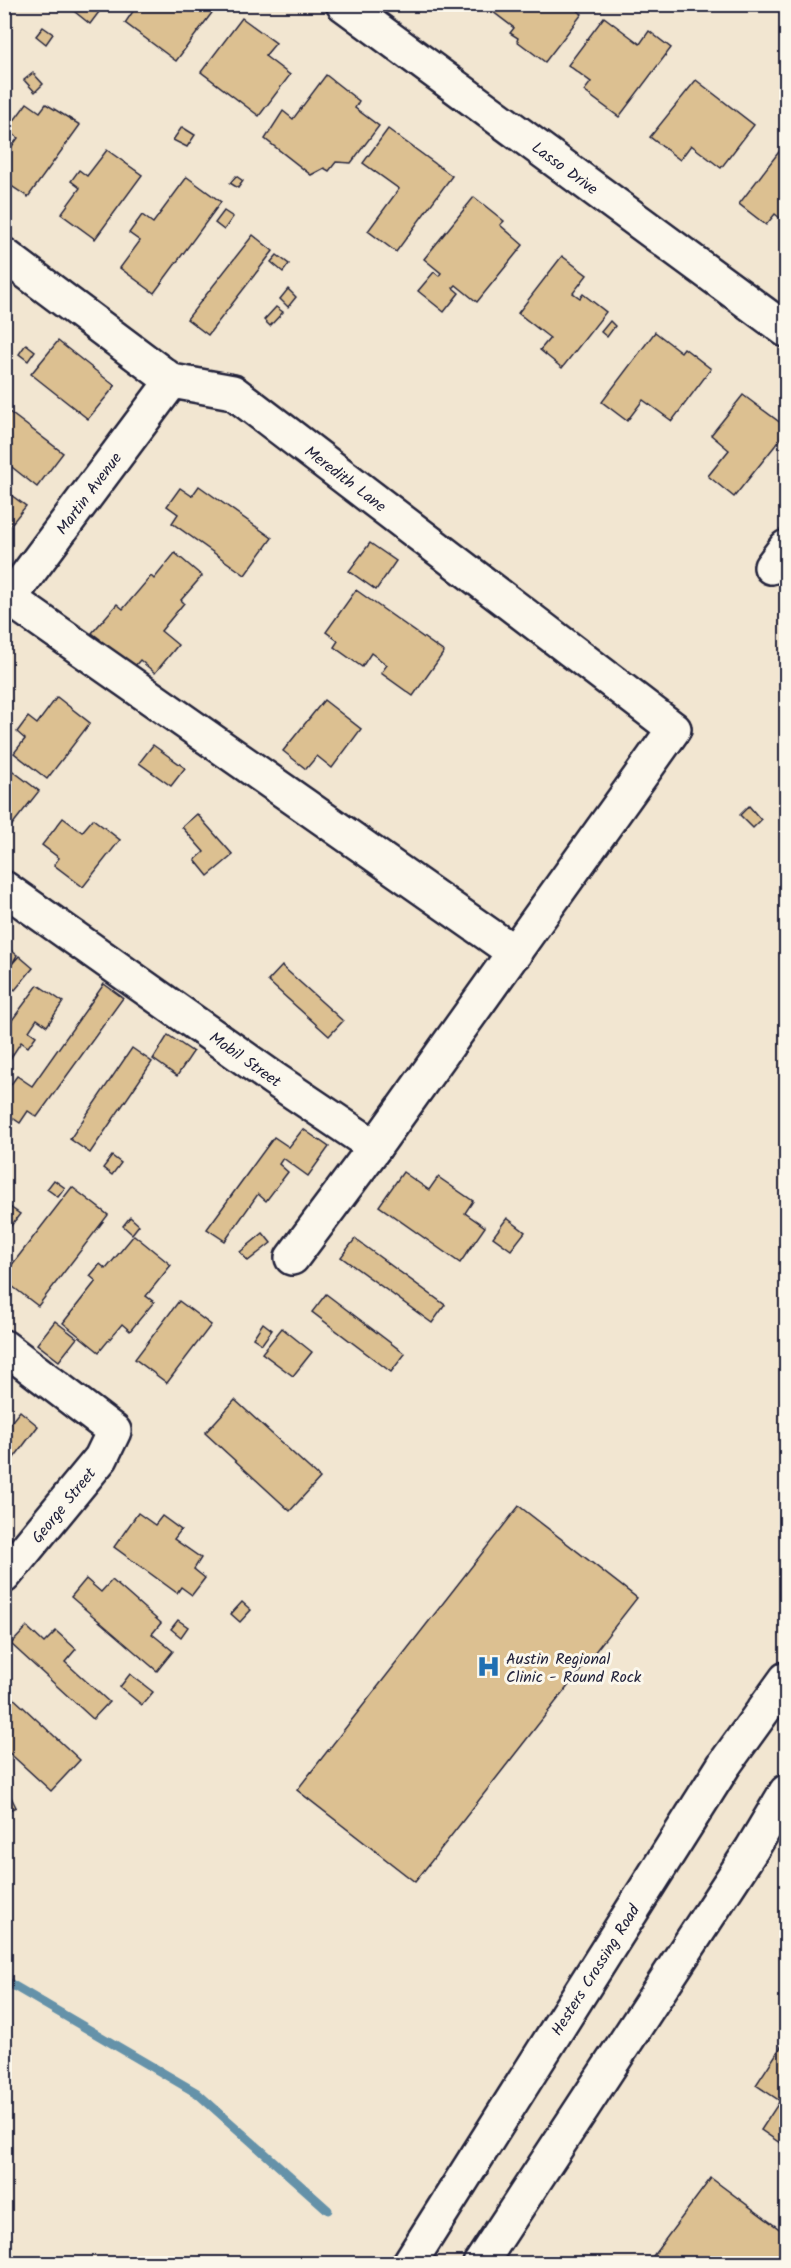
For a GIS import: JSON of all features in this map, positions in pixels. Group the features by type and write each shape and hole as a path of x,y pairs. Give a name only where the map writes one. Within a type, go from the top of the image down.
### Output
{"street":[{"name":"Lasso Drive","path":"343,4 786,330"},
{"name":"Meredith Lane","path":"4,255 172,381 233,392 674,729 515,953"},
{"name":"Martin Avenue","path":"7,602 172,381"},
{"path":"7,602 515,953 292,1258"},
{"name":"Mobil Street","path":"4,888 245,1059 375,1147"},
{"name":"George Street","path":"4,1347 114,1431 101,1458 4,1576"},
{"name":"Hesters Crossing Road","path":"409,2264 724,1765 786,1679"},
{"path":"480,2264 727,1888 786,1792"}],"building":[{"path":"65,4 105,4 90,24"},
{"path":"138,4 215,4 217,6 176,61 125,23"},
{"path":"491,4 569,4 582,14 545,62 517,41 518,38 510,33 514,28 488,8"},
{"path":"604,17 640,44 649,31 671,48 619,117 584,91 591,82 568,65"},
{"path":"242,18 276,43 265,56 290,75 259,116 201,72"},
{"path":"43,27 53,34 46,44 36,36"},
{"path":"33,73 43,84 35,92 24,80"},
{"path":"326,75 359,101 355,108 379,126 351,163 336,162 329,171 324,168 311,175 265,139 283,111 293,119"},
{"path":"696,80 754,125 721,168 691,145 680,160 650,137"},
{"path":"27,103 40,112 46,104 80,125 28,197 4,181 4,157 18,138 7,130"},
{"path":"182,127 195,135 187,147 173,140"},
{"path":"388,129 452,176 396,252 368,231 399,189 363,163"},
{"path":"785,144 786,223 775,214 766,225 739,204"},
{"path":"107,150 142,175 95,239 61,214 80,188 71,181 79,170 87,176"},
{"path":"236,176 243,181 238,188 230,183"},
{"path":"187,177 221,202 154,293 120,268 140,241 129,233 142,215 153,223"},
{"path":"474,197 504,221 500,225 523,245 477,302 456,285 453,288 459,293 444,312 418,291 434,272 439,276 441,273 424,259"},
{"path":"224,211 233,217 224,230 215,223"},
{"path":"253,235 273,251 208,335 187,319"},
{"path":"277,255 289,264 283,272 271,262"},
{"path":"562,256 587,275 573,293 580,298 583,294 606,312 562,368 540,350 550,338 518,313"},
{"path":"288,289 296,297 288,307 280,299"},
{"path":"276,307 283,312 270,326 264,320"},
{"path":"610,321 615,326 607,337 601,332"},
{"path":"655,332 681,352 684,348 711,369 672,421 643,400 627,421 602,402"},
{"path":"58,341 115,386 88,419 31,374"},
{"path":"26,344 35,351 28,361 19,354"},
{"path":"743,395 786,427 786,432 734,497 708,476 729,450 711,435"},
{"path":"4,408 63,453 37,487 8,464 4,469"},
{"path":"199,486 272,538 245,575 172,523 178,514 167,506 180,488 192,496"},
{"path":"4,490 26,506 4,533"},
{"path":"370,543 396,561 376,590 349,571"},
{"path":"175,553 202,576 181,600 184,603 161,631 178,645 155,673 140,660 128,674 94,646 100,639 92,633 117,604 123,609 151,576 154,579"},
{"path":"356,590 444,652 413,696 381,673 387,665 371,653 362,667 334,647 338,641 326,632"},
{"path":"57,697 90,723 47,779 14,753 25,739 17,732 28,717 37,724"},
{"path":"324,700 361,729 332,768 317,756 306,769 283,751"},
{"path":"153,745 185,768 171,786 139,763"},
{"path":"4,766 39,791 4,835"},
{"path":"749,806 761,820 753,828 740,815"},
{"path":"197,814 233,855 208,876 195,860 204,852 182,827"},
{"path":"63,818 82,832 93,819 120,840 83,887 54,865 59,858 42,845"},
{"path":"4,945 17,955 12,964 19,956 33,968 15,990 4,980"},
{"path":"282,966 343,1021 329,1036 268,981"},
{"path":"104,984 123,998 37,1117 28,1111 20,1123 4,1112 4,1094 17,1076 32,1086"},
{"path":"38,985 63,1002 47,1026 37,1019 29,1031 36,1036 28,1047 21,1042 10,1059 4,1055 4,1031"},
{"path":"168,1035 193,1052 177,1076 153,1059"},
{"path":"132,1048 152,1062 90,1153 70,1139"},
{"path":"303,1129 329,1147 308,1176 283,1158 279,1164 288,1172 266,1201 258,1194 225,1241 207,1229 274,1137 289,1147"},
{"path":"112,1156 121,1163 112,1175 103,1168"},
{"path":"403,1172 429,1190 438,1177 473,1201 465,1213 485,1227 460,1263 379,1206"},
{"path":"54,1180 65,1188 58,1197 47,1189"},
{"path":"72,1187 108,1215 38,1306 4,1280 4,1275"},
{"path":"4,1203 20,1214 4,1235"},
{"path":"130,1217 139,1225 132,1234 123,1226"},
{"path":"507,1218 525,1232 511,1250 493,1237"},
{"path":"263,1233 271,1243 248,1261 240,1252"},
{"path":"134,1235 171,1265 146,1296 154,1302 130,1331 122,1324 99,1352 63,1323 96,1281 90,1276 100,1264 106,1269"},
{"path":"355,1239 445,1305 432,1323 341,1257"},
{"path":"326,1294 405,1354 391,1372 312,1312"},
{"path":"179,1301 211,1325 167,1383 135,1359"},
{"path":"55,1321 77,1338 59,1361 37,1344"},
{"path":"263,1323 272,1330 262,1344 253,1338"},
{"path":"282,1328 312,1352 293,1376 262,1353"},
{"path":"235,1400 320,1478 290,1511 205,1433"},
{"path":"20,1411 38,1426 4,1471 4,1431"},
{"name":"Austin Regional Clinic - Round Rock","path":"519,1506 637,1598 415,1882 297,1790"},
{"path":"138,1513 155,1525 162,1516 181,1530 174,1539 201,1558 194,1569 205,1578 192,1595 181,1587 177,1593 114,1547"},
{"path":"86,1579 101,1592 112,1580 161,1623 152,1634 173,1651 157,1671 71,1597"},
{"path":"242,1602 251,1610 240,1622 231,1614"},
{"path":"178,1620 188,1627 181,1637 171,1629"},
{"path":"27,1627 44,1643 56,1631 76,1649 65,1662 109,1702 93,1719 11,1644"},
{"path":"130,1674 153,1692 142,1705 120,1687"},
{"path":"8,1693 80,1760 51,1791 4,1748 4,1697"},
{"path":"4,1783 16,1807 4,1812"},
{"path":"786,2039 786,2147 761,2130 780,2101 756,2085"},
{"path":"711,2178 786,2234 786,2264 647,2264"}],"waterway":[{"path":"4,1980 197,2093 328,2210"}],"place":[{"name":"Austin Regional Clinic - Round Rock","path":"488,1667"}]}
